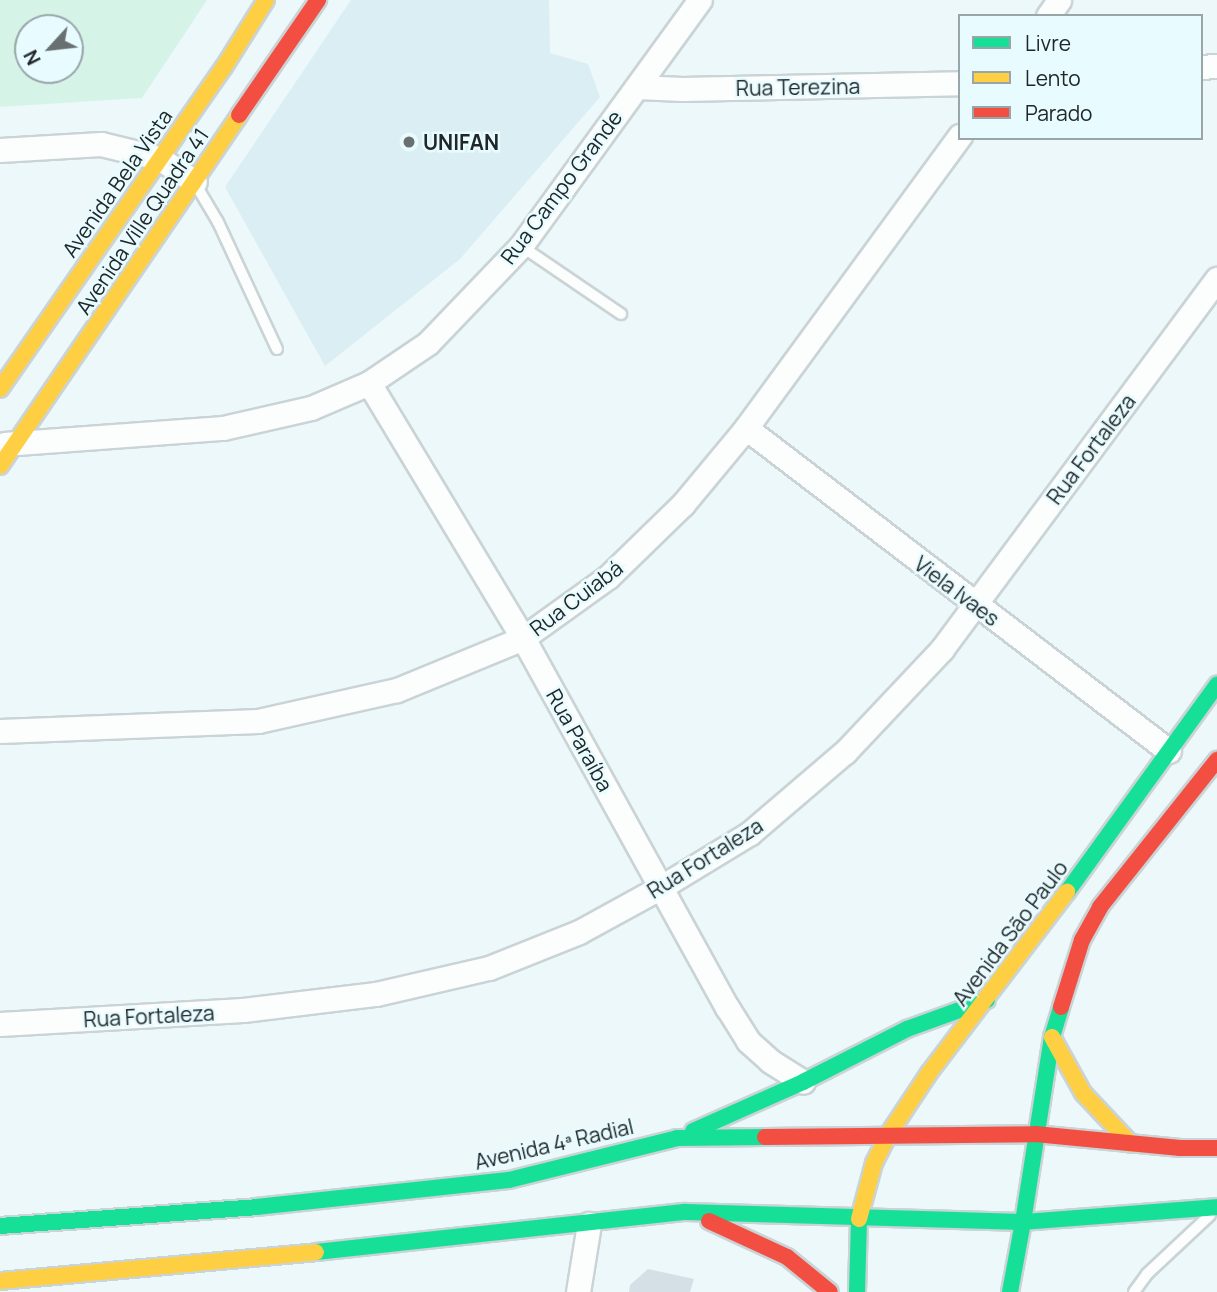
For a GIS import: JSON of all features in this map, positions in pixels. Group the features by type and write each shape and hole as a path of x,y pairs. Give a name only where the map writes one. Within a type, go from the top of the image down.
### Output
{"main road":[{"name":"Avenida Bela Vista","path":"0,388 266,0"},
{"name":"Avenida Ville Quadra 41","path":"0,466 8,444 195,182 318,0"},
{"name":"Avenida São Paulo","path":"857,1292 859,1219 874,1163 888,1135 929,1073 987,1000 1217,685"},
{"path":"1010,1292 1052,1037 1082,940 1100,908 1217,760"},
{"path":"677,1138 803,1082 907,1029 987,1000"},
{"path":"1052,1037 1083,1093 1131,1144"},
{"name":"Avenida 4ª Radial","path":"0,1226 257,1207 509,1180 677,1138 1035,1135 1131,1144 1217,1148"},
{"path":"0,1282 686,1212 1023,1222 1217,1208"},
{"path":"686,1212 787,1257 830,1292"}],"street":[{"name":"Rua Campo Grande","path":"8,444 223,428 311,408 369,383 428,342 521,246 700,0"},
{"name":"Rua Terezina","path":"637,87 682,89 958,83"},
{"name":"Rua Cuiabá","path":"0,731 258,720 397,690 523,638 608,577 683,504 746,428 958,139"},
{"path":"0,150 101,144 159,158 195,182"},
{"name":"Rua Fortaleza","path":"0,1024 243,1010 376,994 489,968 579,932 663,887 750,833 845,752 942,649 1217,279"},
{"name":"Rua Paraíba","path":"369,383 523,638 748,1041 770,1061 803,1082"},
{"name":"Viela Ivaes","path":"746,428 1169,751"},
{"path":"578,1292 589,1224"}],"lane":[{"path":"195,182 218,222 277,349"},
{"path":"521,246 621,314"},
{"path":"1134,1292 1147,1274 1217,1208"}],"shaded area":[{"name":"UNIFAN","path":"351,0 549,0 550,53 588,64 600,97 460,259 325,366 225,187"}],"green space":[{"path":"0,0 207,0 142,98 0,107"}],"building":[{"path":"648,1269 694,1279 690,1292 629,1292 630,1285"}],"traffic: fast":[{"path":"1067,892 1217,685"},
{"path":"693,1131 803,1082 907,1029 987,1000"},
{"path":"316,1252 686,1212 1023,1222 1052,1037 1061,1007"},
{"path":"0,1226 256,1207 509,1180 677,1138 765,1137"},
{"path":"1010,1292 1023,1222 1217,1207"},
{"path":"857,1292 859,1219"}],"traffic: slow":[{"path":"0,389 224,67 266,0"},
{"path":"0,466 239,115"},
{"path":"859,1219 874,1163 888,1135 929,1073 1067,892"},
{"path":"1052,1037 1083,1093 1131,1144"},
{"path":"0,1281 316,1252"}],"traffic: jam":[{"path":"239,115 318,0"},
{"path":"1061,1007 1082,940 1100,907 1217,760"},
{"path":"1035,1134 1180,1148 1217,1148"},
{"path":"765,1137 1035,1134"},
{"path":"709,1221 787,1257 830,1292"}],"place":[{"name":"UNIFAN","path":"409,142"}]}
